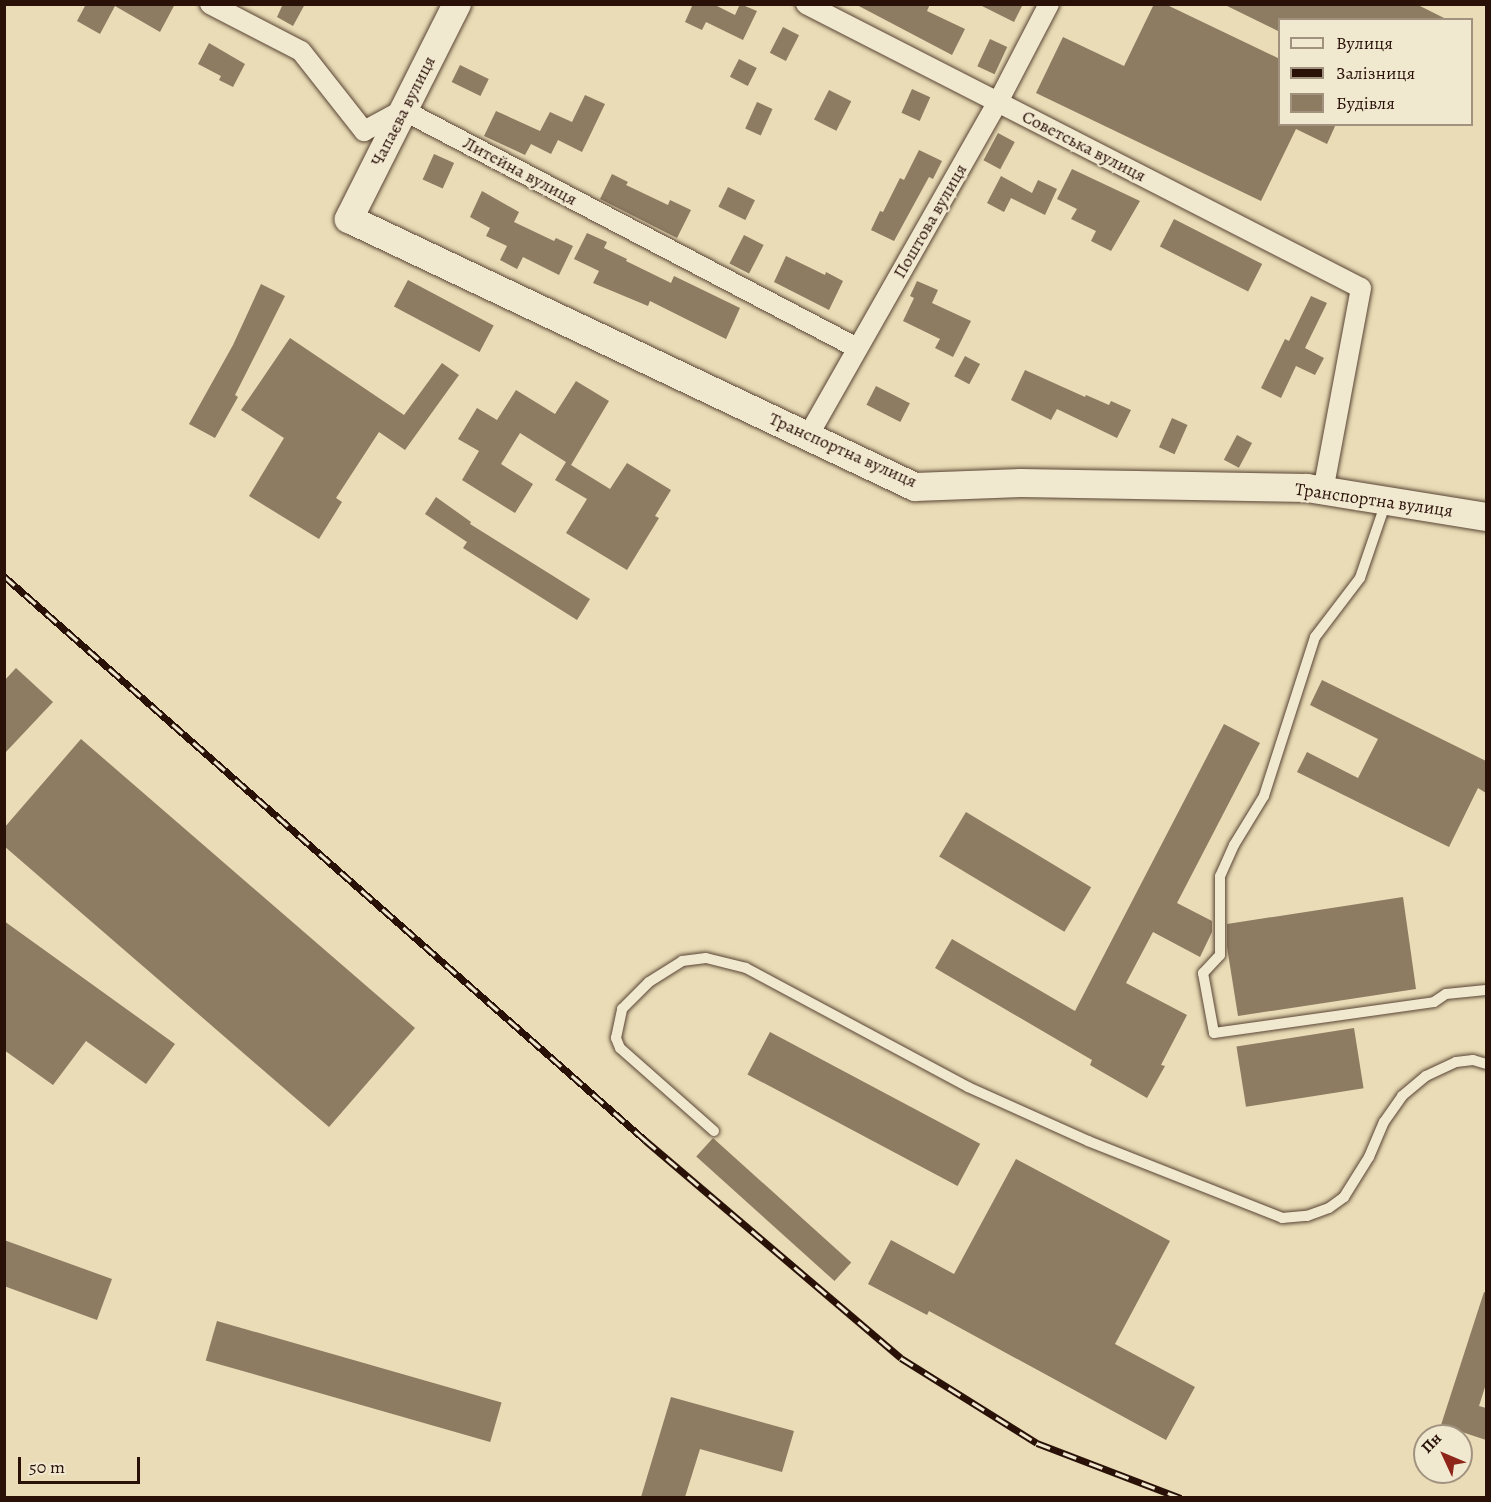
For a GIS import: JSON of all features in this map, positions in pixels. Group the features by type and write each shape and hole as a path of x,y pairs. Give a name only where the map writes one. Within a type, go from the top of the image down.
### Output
{"street":[{"path":"210,4 301,51 364,131 403,110"},
{"name":"Чапаєва вулиця","path":"349,219 457,4"},
{"name":"Советська вулиця","path":"806,4 843,13 998,102 1361,288 1323,491"},
{"name":"Поштова вулиця","path":"808,436 998,102 1049,4"},
{"name":"Литейна вулиця","path":"403,110 857,348"},
{"name":"Транспортна вулиця","path":"349,219 915,487 1021,483 1307,488 1486,517"}],"lane":[{"path":"1387,501 1360,578 1315,637 1264,796 1234,845 1220,876 1220,955 1203,972 1214,1033 1434,1002 1446,994 1486,990"},
{"path":"714,1131 620,1048 616,1038 622,1009 649,982 682,961 706,958 746,968 968,1087 1088,1141 1282,1218 1307,1216 1329,1208 1344,1197 1369,1157 1384,1122 1402,1096 1426,1076 1456,1062 1473,1060 1486,1064"}],"building":[{"path":"86,4 175,4 160,32 115,6 100,34 77,21"},
{"path":"283,4 305,4 293,26 277,17"},
{"path":"693,4 713,4 735,15 740,4 757,11 743,40 706,22 702,30 685,22"},
{"path":"855,4 930,4 927,11 965,29 952,55"},
{"path":"978,4 1023,4 1014,22"},
{"path":"1154,4 1165,4 1278,58 1278,126 1335,126 1327,144 1296,129 1261,201 1036,93 1063,37 1124,66"},
{"path":"1223,4 1416,4 1444,18 1278,18 1278,31"},
{"path":"783,27 799,35 786,61 770,53"},
{"path":"990,39 1007,47 995,74 977,66"},
{"path":"209,43 245,64 233,87 219,80 221,76 198,64"},
{"path":"739,59 757,68 748,86 730,77"},
{"path":"460,65 489,79 480,96 452,82"},
{"path":"912,89 930,97 920,121 901,113"},
{"path":"829,90 851,101 836,131 814,119"},
{"path":"585,95 605,104 582,152 558,140 551,154 531,144 525,155 484,136 496,111 540,131 550,112 572,122"},
{"path":"757,102 773,109 761,135 745,128"},
{"path":"998,133 1015,142 1000,169 983,160"},
{"path":"919,150 942,161 933,179 929,177 894,241 871,230 900,178 904,180"},
{"path":"434,154 454,163 443,189 423,180"},
{"path":"1072,169 1140,201 1111,251 1091,241 1096,231 1071,219 1077,209 1057,199"},
{"path":"612,174 628,182 626,185 668,205 670,200 691,210 677,238 600,199"},
{"path":"1001,176 1032,193 1038,180 1057,189 1045,215 1011,198 1004,212 987,203"},
{"path":"728,187 755,200 745,220 718,207"},
{"path":"482,191 519,212 514,222 554,241 556,238 573,246 559,275 523,257 517,269 500,260 507,246 486,236 490,228 470,217"},
{"path":"1174,219 1262,264 1248,292 1160,247"},
{"path":"587,233 607,242 604,248 627,259 626,261 671,283 674,276 740,308 726,339 650,301 648,306 593,283 599,271 574,259"},
{"path":"744,235 764,245 749,273 729,264"},
{"path":"786,256 843,281 829,310 774,282"},
{"path":"408,280 494,326 480,352 394,306"},
{"path":"917,281 938,290 932,303 971,321 953,357 935,348 940,339 903,321 914,298 910,296"},
{"path":"261,284 285,296 235,395 238,397 215,438 189,424 233,345"},
{"path":"1311,296 1327,303 1305,348 1324,358 1315,375 1296,366 1281,398 1261,388 1285,339 1289,341"},
{"path":"290,338 404,415 442,363 459,375 405,450 379,432 336,498 342,502 319,539 249,496 284,438 241,410"},
{"path":"965,356 980,364 969,384 954,376"},
{"path":"1025,370 1085,397 1086,395 1109,405 1111,401 1131,410 1117,438 1057,409 1051,420 1011,400"},
{"path":"576,381 609,401 571,465 610,489 627,463 671,490 655,516 659,518 627,570 566,533 587,499 555,480 566,462 520,433 501,464 533,484 515,513 462,480 479,451 458,439 477,408 497,420 516,390 555,414"},
{"path":"876,386 910,403 900,422 866,405"},
{"path":"1172,418 1188,425 1175,454 1159,447"},
{"path":"1237,435 1252,443 1239,468 1224,460"},
{"path":"436,497 471,522 470,524 590,599 577,620 463,548 467,542 425,514"},
{"path":"16,668 53,702 4,754 4,681"},
{"path":"1322,680 1486,761 1486,793 1478,788 1449,847 1297,772 1307,752 1358,778 1378,739 1310,705"},
{"path":"1224,724 1260,743 1177,903 1212,921 1212,932 1200,957 1153,932 1126,983 1187,1015 1161,1065 1165,1066 1147,1098 1090,1065 1092,1060 935,968 952,939 1075,1011"},
{"path":"81,739 415,1028 329,1127 4,846 4,828"},
{"path":"966,812 1091,887 1064,932 939,857"},
{"path":"1403,897 1416,989 1238,1016 1227,947 1227,924"},
{"path":"4,921 175,1044 146,1084 86,1041 53,1085 4,1050"},
{"path":"1354,1028 1364,1088 1246,1107 1236,1047"},
{"path":"770,1032 980,1144 958,1186 747,1074"},
{"path":"713,1138 851,1262 834,1281 696,1157"},
{"path":"1016,1159 1170,1241 1115,1344 1195,1387 1166,1440 929,1311 927,1315 868,1284 891,1240 954,1274"},
{"path":"4,1240 112,1279 97,1320 4,1286"},
{"path":"1484,1292 1486,1293 1486,1384 1479,1406 1486,1408 1486,1440 1473,1436 1473,1424 1441,1424"},
{"path":"217,1321 502,1403 490,1442 206,1360"},
{"path":"671,1397 794,1431 782,1472 700,1449 685,1497 641,1497"}],"railway":[{"path":"4,576 645,1140 901,1358 1037,1443 1181,1498"}]}
